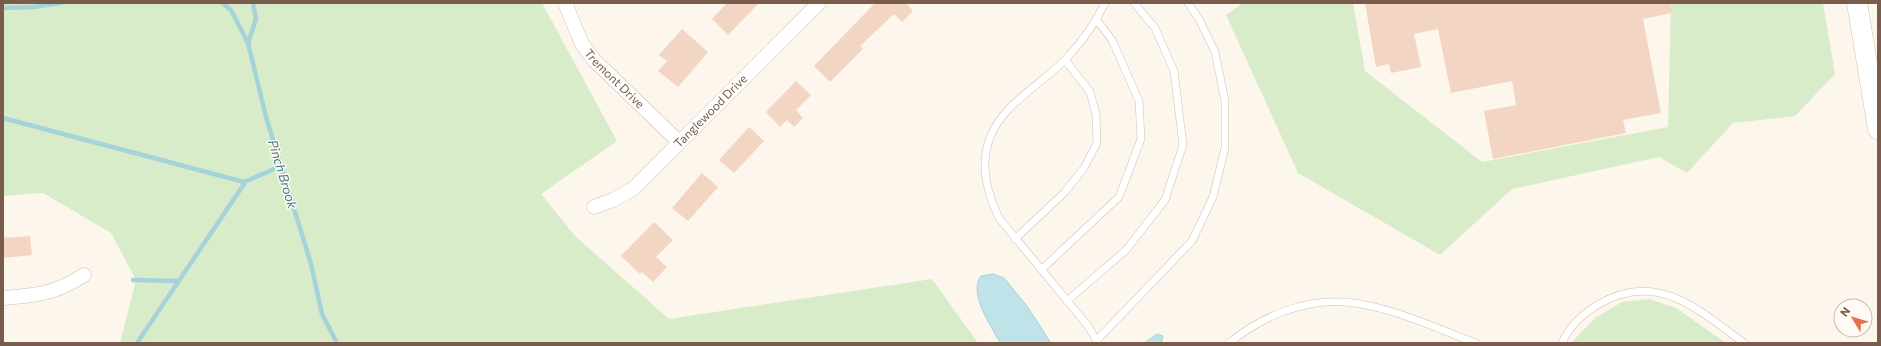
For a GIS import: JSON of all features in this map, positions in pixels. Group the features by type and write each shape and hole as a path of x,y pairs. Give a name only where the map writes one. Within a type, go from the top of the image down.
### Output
{"street":[{"name":"Tremont Drive","path":"565,3 582,44 594,60 679,142"},
{"name":"Tanglewood Drive","path":"594,207 613,200 633,189 819,3"},
{"path":"1856,3 1873,75 1878,129"},
{"path":"3,298 43,295 69,285 84,275"}],"lane":[{"path":"1106,3 1096,19 1065,60 1007,110 997,123 990,138 984,158 985,181 999,218 1067,301 1097,341 1192,241 1213,197 1224,148 1225,101 1215,52 1200,19 1188,3"},
{"path":"1067,301 1126,250 1165,200 1183,145 1174,71 1155,28 1134,3"},
{"path":"1041,270 1119,197 1141,139 1139,101 1112,40 1096,19"},
{"path":"1016,239 1064,193 1084,168 1097,143 1096,114 1090,92 1065,60"},
{"path":"1562,343 1574,324 1591,308 1609,298 1628,292 1644,290 1661,292 1677,297 1704,314 1744,343"},
{"path":"1229,343 1246,329 1279,312 1313,304 1344,302 1380,308 1476,343"}],"green space":[{"path":"3,3 542,3 617,141 541,194 575,236 669,319 932,279 978,343 120,343 136,280 111,233 43,193 3,196"},
{"path":"1243,3 1353,3 1365,71 1482,162 1668,127 1671,3 1823,3 1835,74 1795,116 1733,123 1687,173 1659,157 1512,189 1440,255 1298,173 1226,15"},
{"path":"1649,299 1676,308 1726,343 1571,343 1595,318 1622,302"}],"water":[{"path":"993,274 1004,278 1027,306 1051,343 1000,343 982,310 977,292 978,283 981,276"},
{"path":"1157,334 1163,336 1161,343 1144,343"}],"building":[{"path":"727,3 759,3 728,35 712,19"},
{"path":"875,3 906,3 913,11 902,22 894,14 860,46 863,49 830,82 814,66"},
{"path":"1365,3 1670,3 1672,13 1643,19 1661,113 1623,120 1626,133 1493,159 1484,111 1516,105 1512,81 1451,93 1438,29 1414,34 1421,67 1391,73 1389,64 1376,67"},
{"path":"682,29 708,52 678,87 658,71 667,61 659,55"},
{"path":"796,81 811,95 796,110 803,118 794,127 787,120 780,127 766,112"},
{"path":"749,127 764,141 734,173 719,160"},
{"path":"702,173 718,187 688,221 672,208"},
{"path":"654,222 673,240 656,257 667,267 653,282 642,272 640,274 621,256"},
{"path":"30,236 32,255 3,258 3,238"}],"waterway":[{"path":"3,8 33,7 61,3"},
{"path":"222,3 231,10 248,43"},
{"name":"Pinch Brook","path":"253,3 256,19 248,43 266,117 311,264 322,314 337,343"},
{"path":"3,118 244,182 281,166"},
{"path":"137,343 244,184"},
{"path":"133,280 179,281"}]}
